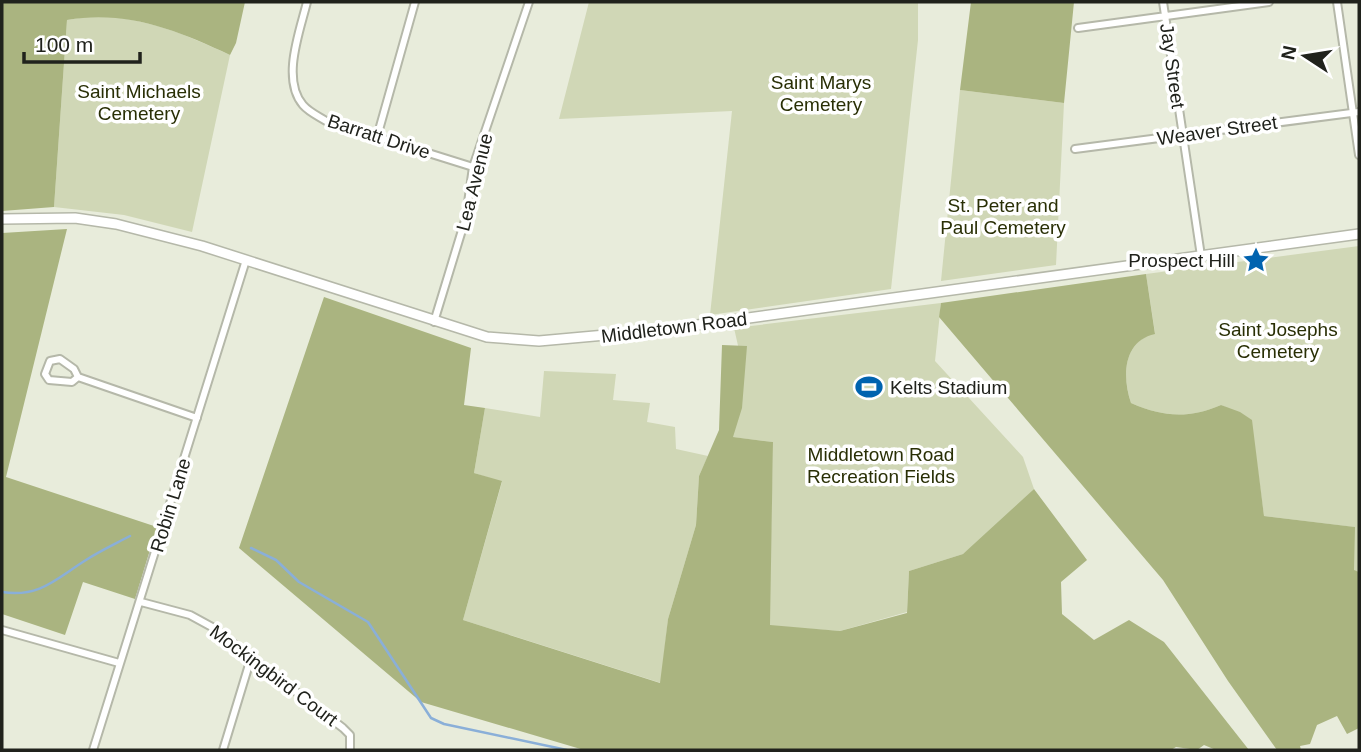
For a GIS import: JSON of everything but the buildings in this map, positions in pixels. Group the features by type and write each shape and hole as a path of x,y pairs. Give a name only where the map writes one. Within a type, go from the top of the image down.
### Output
{"street":[{"name":"Barratt Drive","path":"307,2 294,59 295,91 306,108 326,121 473,167"},
{"path":"377,137 415,2"},
{"name":"Lea Avenue","path":"434,322 466,217 473,167 529,2"},
{"name":"Jay Street","path":"1163,2 1201,256"},
{"path":"1078,28 1269,2"},
{"path":"1337,2 1356,112 1359,155"},
{"name":"Weaver Street","path":"1075,149 1356,112"},
{"name":"Middletown Road","path":"2,219 75,218 116,224 246,260 434,322 509,340 585,339 1359,234"},
{"name":"Robin Lane","path":"93,750 246,260"},
{"path":"78,377 72,382 59,383 49,380 46,368 50,361 60,359 74,369 78,377 197,418"},
{"name":"Mockingbird Court","path":"141,602 200,620 343,728 350,735 350,750"},
{"path":"2,630 119,663"},
{"path":"223,750 251,658"}],"green space":[{"path":"2,2 245,2 236,43 230,55 151,24 110,18 67,20 54,207 2,211"},
{"name":"Saint Marys Cemetery","path":"589,2 918,2 918,40 891,289 710,315 732,111 559,119"},
{"path":"971,2 1074,2 1064,103 960,90"},
{"name":"Saint Michaels Cemetery","path":"98,15 166,29 230,55 192,232 124,215 54,207 67,20"},
{"name":"St. Peter and Paul Cemetery","path":"960,90 1064,103 1056,265 941,281"},
{"path":"67,229 6,477 157,527 135,599 83,582 65,635 2,614 2,233"},
{"name":"Saint Josephs Cemetery","path":"1359,246 1359,572 1354,571 1354,527 1264,516 1251,420 1221,405 1186,414 1143,408 1131,403 1126,371 1136,344 1155,333 1146,274"},
{"path":"1146,274 1155,334 1136,344 1131,352 1126,382 1131,403 1154,411 1176,414 1198,413 1221,405 1240,412 1252,420 1264,516 1355,527 1354,570 1359,572 1359,728 1347,734 1337,716 1317,725 1310,744 1300,746 1301,750 1277,750 1228,681 1163,580 939,317 941,303"},
{"path":"324,297 471,348 464,405 485,408 474,473 502,481 463,620 660,683 668,619 696,525 699,476 719,430 722,345 747,346 742,408 733,437 773,442 770,625 840,631 907,613 909,571 963,554 1034,489 1087,560 1061,582 1062,614 1094,640 1129,620 1164,642 1249,750 1216,750 1204,745 1197,750 1176,747 1171,750 584,750 421,702 239,548"},
{"name":"Middletown Road Recreation Fields","path":"941,303 935,361 1023,457 1034,489 1001,524 963,554 909,571 907,612 840,631 769,626 773,442 732,437 739,350 734,328"},
{"path":"544,371 616,374 613,400 650,403 647,422 675,427 676,449 708,456 699,476 696,525 668,619 661,683 463,620 502,482 474,473 485,408 540,417"}],"waterway":[{"path":"2,592 38,589 130,536"},
{"path":"251,548 276,560 299,582 368,622 431,718 444,724 567,750"}],"place":[{"name":"Prospect Hill","path":"1256,260"},
{"name":"Kelts Stadium","path":"869,387"}]}
